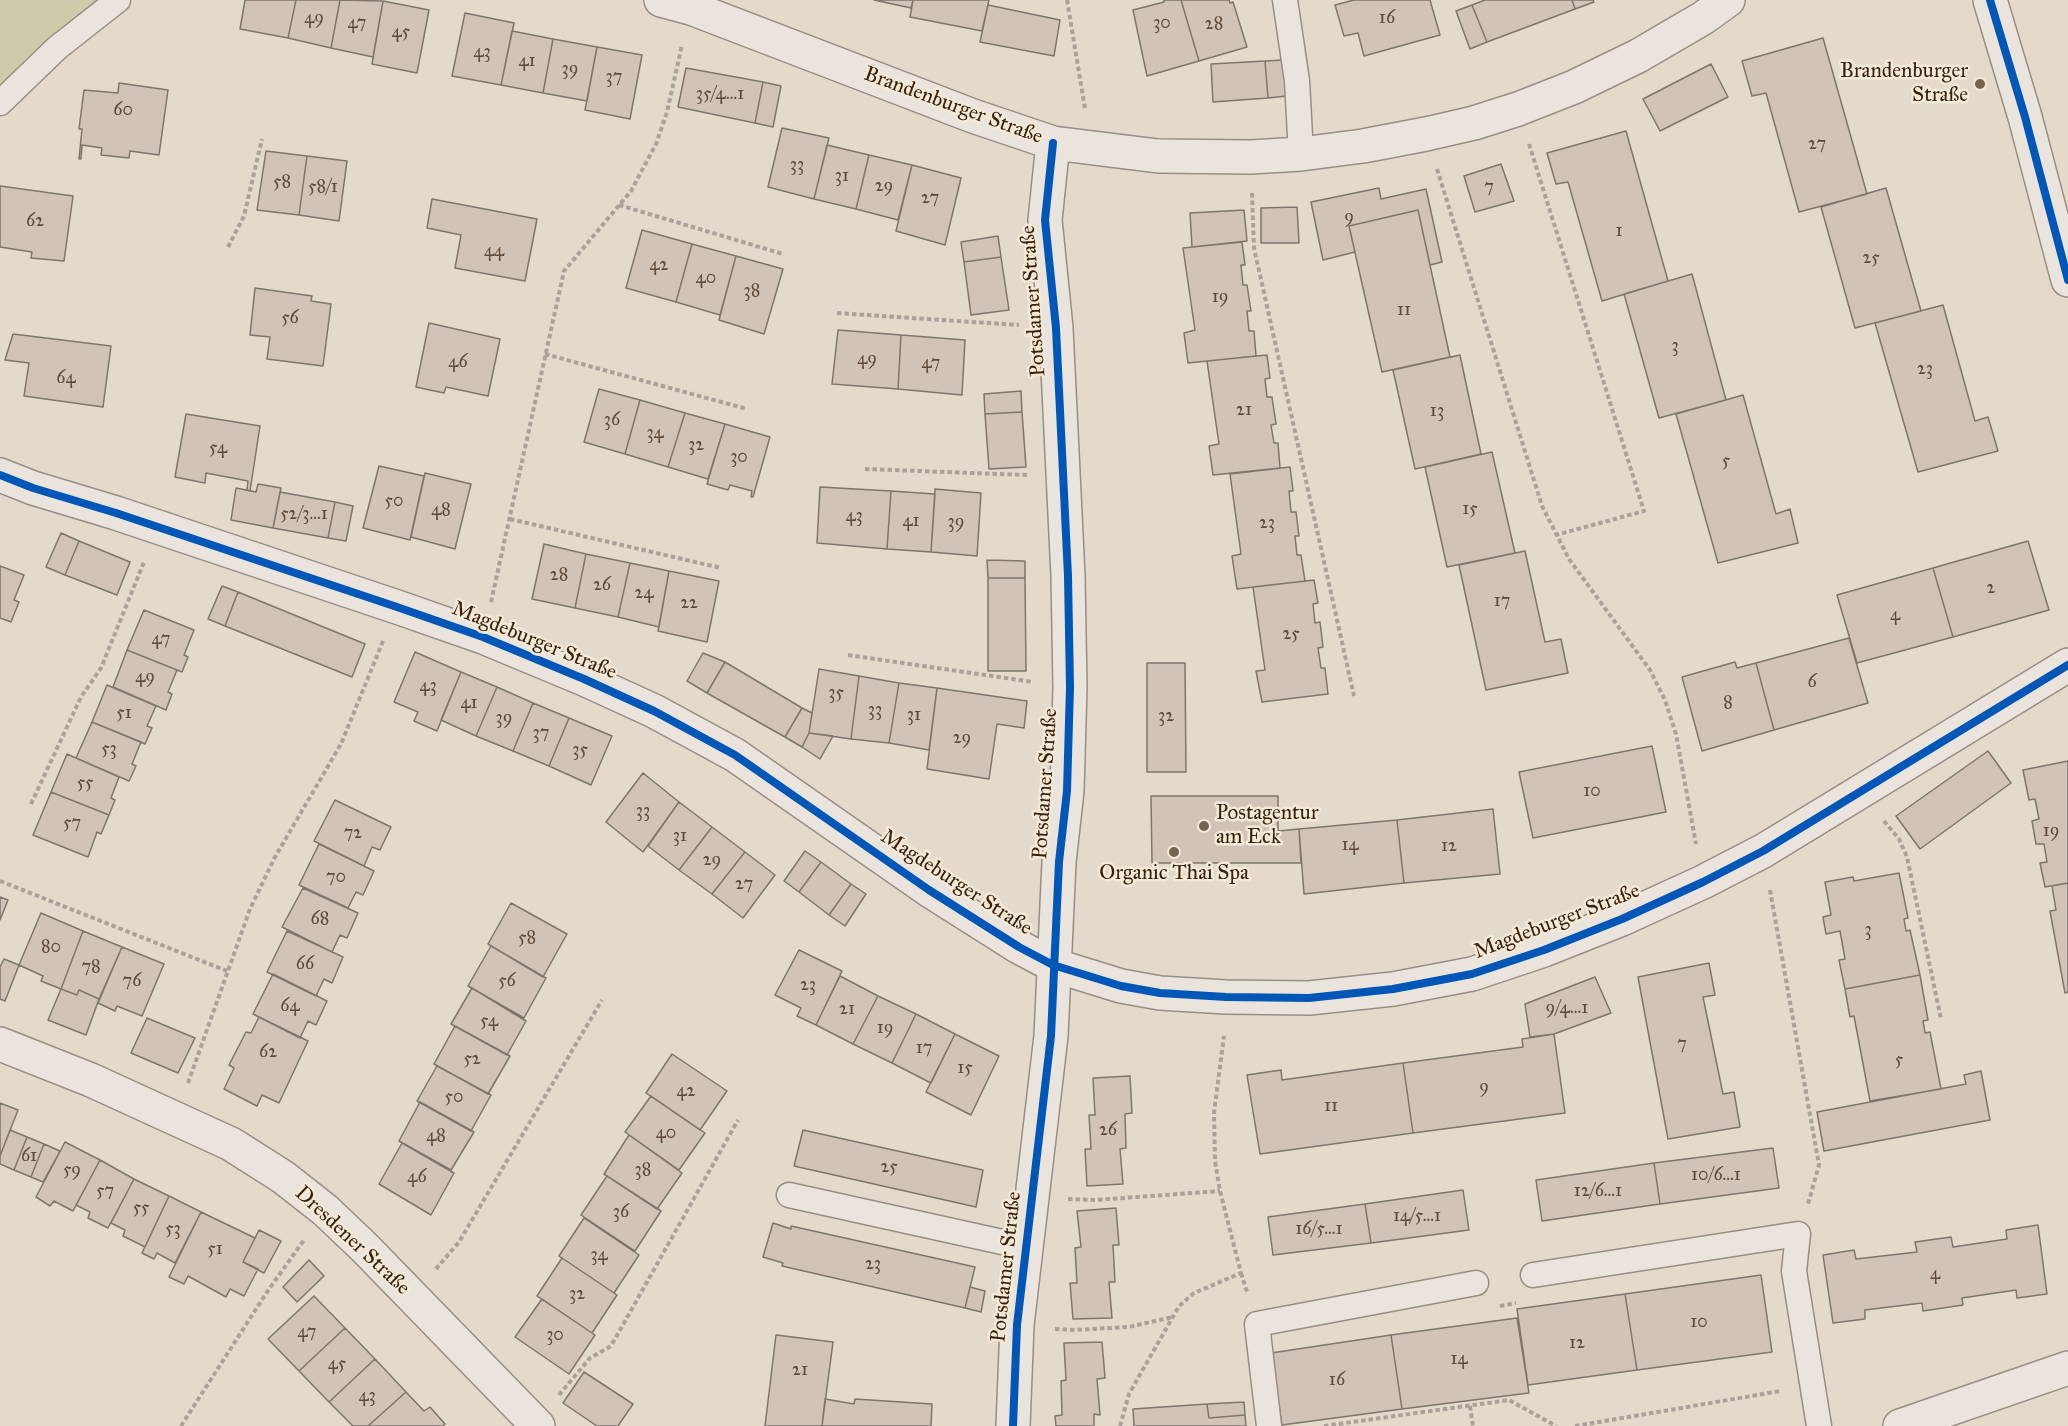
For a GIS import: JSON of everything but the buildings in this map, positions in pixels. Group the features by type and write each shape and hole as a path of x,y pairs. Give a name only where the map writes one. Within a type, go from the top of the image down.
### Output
{"street":[{"name":"Brandenburger Straße","path":"676,4 973,117 1053,143 1158,156 1251,157 1301,154 1363,146 1474,123 1518,109 1574,87 1638,56 1703,18 1728,0"},
{"path":"1990,0 2025,117 2068,280"},
{"name":"Potsdamer Straße","path":"1013,1426 1017,1325 1051,1036 1053,965 1066,791 1070,687 1064,476 1056,328 1045,219 1053,143"},
{"name":"Magdeburger Straße","path":"0,475 33,488 483,637 584,679 654,711 735,756 929,891 1019,947 1053,965 1120,986 1160,993 1309,998 1393,989 1472,974 1563,943 1703,882 1763,851 2068,665"},
{"name":"Dresdener Straße","path":"0,1044 91,1080 240,1149 283,1177 325,1210 537,1425"},
{"path":"1899,1426 2068,1368"}],"lane":[{"path":"0,103 57,48 118,0"},
{"path":"1285,0 1297,81 1301,154"},
{"path":"789,1195 1025,1247"},
{"path":"1533,1275 1798,1234 1794,1271 1819,1426"},
{"path":"1269,1426 1257,1324 1476,1283"}],"path":[{"path":"1067,0 1081,88"},
{"path":"483,637 564,271 631,190 659,134 667,112 676,4"},
{"path":"1518,109 1644,512 1556,535"},
{"path":"1426,134 1542,506 1569,559 1650,670 1665,700 1676,734 1703,882"},
{"path":"228,247 244,216 262,139"},
{"path":"1251,157 1254,248 1354,696"},
{"path":"619,205 783,254"},
{"path":"837,313 1056,328"},
{"path":"545,354 747,409"},
{"path":"865,469 1064,476"},
{"path":"510,519 721,568"},
{"path":"31,804 81,698 101,668 158,528"},
{"path":"176,1119 250,909 275,857 342,744 396,607"},
{"path":"848,655 1070,687"},
{"path":"1861,792 1899,839 1907,857 1941,1019"},
{"path":"1763,851 1819,1165 1798,1234"},
{"path":"0,881 227,971"},
{"path":"1120,1426 1129,1394 1179,1306 1194,1293 1241,1273 1220,1191 1215,1161 1214,1113 1225,1032 1226,997"},
{"path":"411,1297 459,1242 602,1000"},
{"path":"537,1425 590,1358 611,1346 738,1120"},
{"path":"1032,1198 1096,1200 1220,1191"},
{"path":"181,1426 267,1292 325,1210"},
{"path":"1017,1325 1085,1329 1128,1327 1173,1316"},
{"path":"1575,1426 1811,1386"},
{"path":"1324,1426 1509,1400 1556,1426"},
{"path":"1470,1406 1473,1426"}],"shaded area":[{"path":"0,0 106,0 0,92"}],"cycle path":[{"path":"1990,0 2025,117 2068,280"},
{"path":"1013,1426 1017,1325 1051,1036 1059,862 1067,791 1070,687 1068,576 1056,328 1045,220 1053,143"},
{"path":"0,475 33,488 116,513 483,637 584,679 654,711 735,755 929,890 1019,947 1053,965 1121,986 1160,993 1309,998 1393,989 1472,974 1544,950 1622,919 1703,882 1763,851 2068,665"}],"place":[{"name":"Brandenburger Straße","path":"1980,84"},
{"name":"Postagentur am Eck","path":"1204,826"},
{"name":"Organic Thai Spa","path":"1174,852"}]}
